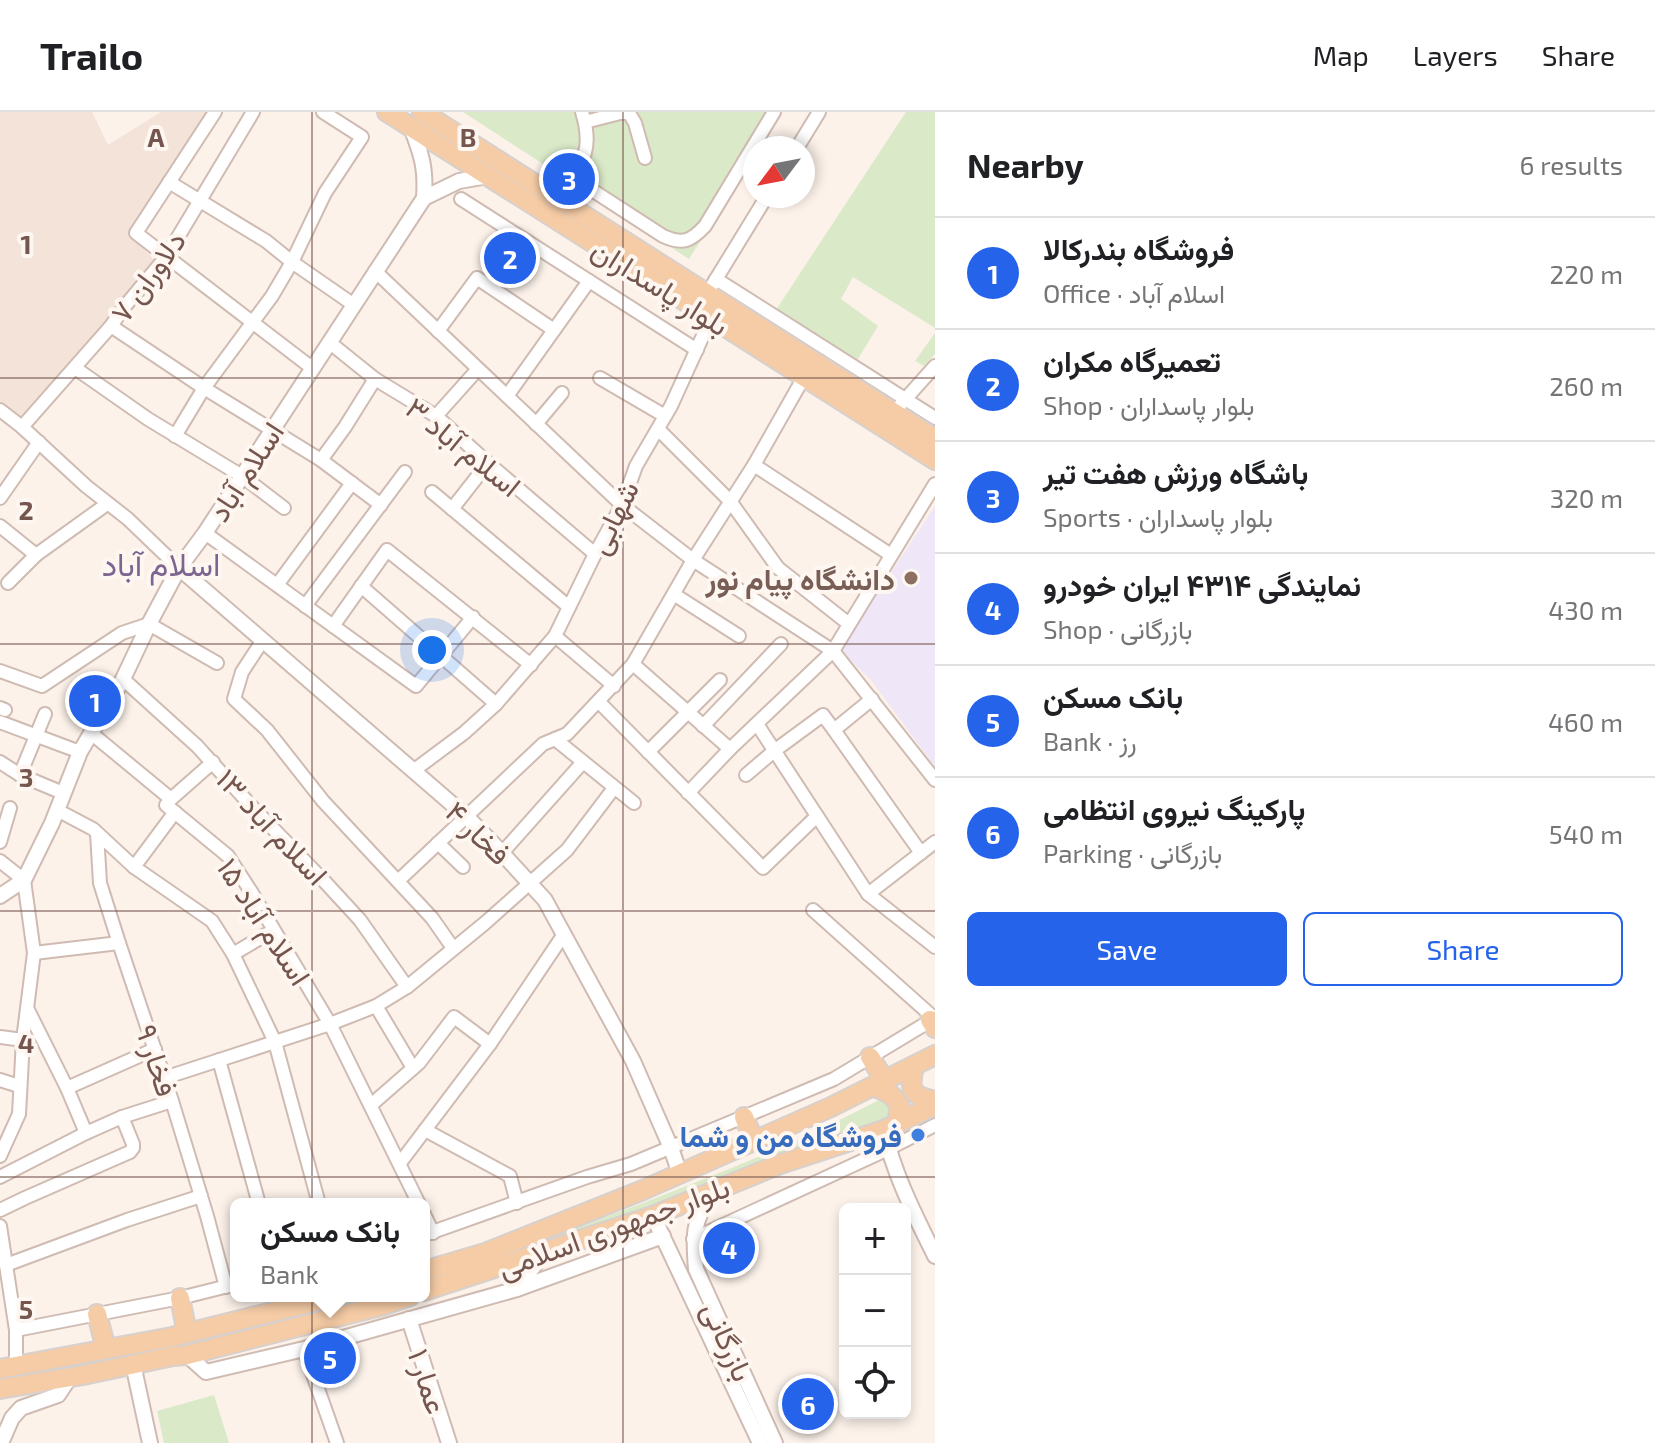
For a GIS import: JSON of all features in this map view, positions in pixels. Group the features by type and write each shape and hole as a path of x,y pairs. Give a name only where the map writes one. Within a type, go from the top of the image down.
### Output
{"main road":[{"name":"بلوار پاسداران","path":"387,112 417,120 711,286 900,406 935,439"},
{"name":"بلوار پاسداران","path":"417,120 488,176 935,460"},
{"name":"بلوار جمهوری اسلامی","path":"430,1269 485,1253 680,1174 879,1084 935,1055"},
{"path":"870,1057 879,1084 900,1107 890,1127"},
{"path":"914,1066 911,1086 915,1094 935,1103"},
{"name":"بلوار جمهوری اسلامی","path":"430,1289 653,1216 780,1164 890,1127 935,1103"},
{"path":"744,1117 754,1141"},
{"path":"180,1298 187,1333"},
{"path":"8,1368 187,1333 309,1302"},
{"path":"0,1389 187,1355 393,1302"},
{"path":"97,1314 106,1349"}],"street":[{"path":"215,112 136,233 312,368"},
{"name":"دلاوران ۷","path":"22,427 111,326 166,257 253,112"},
{"path":"175,436 204,388 272,296 325,193 362,137 338,116 323,112"},
{"path":"572,177 663,236 685,241 705,226 774,112"},
{"path":"804,136 819,112"},
{"path":"557,198 587,150 584,117 629,113 645,158"},
{"path":"417,120 426,175 424,198"},
{"path":"424,198 459,181 488,176"},
{"path":"169,182 266,241 354,305"},
{"name":"اسلام آباد","path":"24,880 80,752 123,679 179,568 424,198"},
{"path":"461,199 697,350"},
{"path":"711,286 760,208"},
{"path":"375,271 622,505 693,560 833,651 935,780"},
{"path":"438,331 477,278 554,330"},
{"path":"507,396 589,281"},
{"name":"شهابی","path":"413,771 464,733 496,704 555,636 622,505 636,466 665,416 711,318"},
{"path":"111,326 321,460 381,505"},
{"name":"اسلام آباد ۳","path":"329,342 375,379 436,416 595,554"},
{"path":"935,366 900,406 935,418"},
{"path":"75,368 175,436 242,476 284,508"},
{"path":"436,416 478,369"},
{"path":"398,881 543,744 567,734 633,664 804,377"},
{"path":"600,378 665,416"},
{"path":"321,460 375,379"},
{"path":"536,424 562,393"},
{"path":"0,410 128,519 179,568"},
{"path":"658,429 730,501 778,568 849,624"},
{"path":"0,498 39,442"},
{"path":"452,509 488,463"},
{"path":"754,465 891,555"},
{"path":"305,606 405,472"},
{"path":"0,473 12,481"},
{"path":"277,585 352,483"},
{"path":"688,793 833,651 935,484"},
{"path":"432,492 569,607"},
{"path":"8,583 36,555 107,504"},
{"path":"0,526 36,555"},
{"path":"205,533 416,686 473,617"},
{"path":"333,626 387,550 531,665"},
{"name":"فخار ۴","path":"179,568 467,817 545,900 633,1061 680,1174"},
{"path":"361,586 496,704"},
{"path":"675,595 739,636"},
{"path":"0,671 42,686 122,633 149,624 217,663"},
{"path":"555,636 614,686"},
{"path":"263,640 242,672 234,699 267,730 323,801 432,918 453,948"},
{"path":"703,726 781,644"},
{"path":"633,664 730,749"},
{"name":"اسلام آباد ۱۳","path":"123,679 213,762 360,920 407,987"},
{"path":"648,752 720,680"},
{"path":"834,730 872,699"},
{"path":"599,702 763,868 817,816"},
{"path":"2,713 37,735 80,752"},
{"path":"20,775 45,714"},
{"path":"746,775 823,715 921,853"},
{"path":"757,724 868,894 935,947"},
{"path":"91,733 153,781 171,799"},
{"path":"555,739 634,803"},
{"path":"0,762 20,775 63,793"},
{"path":"134,867 175,812 166,805 213,762"},
{"path":"502,853 583,762"},
{"path":"164,1078 330,1024 376,1006 407,987 567,850 614,788"},
{"path":"0,842 10,808"},
{"path":"57,810 97,833 134,867 212,921 233,954 275,1042 317,1198"},
{"name":"اسلام آباد ۱۵","path":"175,812 228,856 275,929 330,1024 416,1198"},
{"name":"فخار ۹","path":"97,833 100,883 230,1282"},
{"path":"868,894 935,842"},
{"path":"438,843 463,867"},
{"path":"0,861 24,880 34,953 23,1040 19,1114 0,1156"},
{"path":"0,896 24,880"},
{"path":"430,1234 671,1148 834,1079 934,1021 813,910"},
{"path":"233,954 267,934"},
{"path":"400,1163 490,1044 564,934"},
{"path":"34,953 119,943"},
{"path":"376,1006 413,1068"},
{"path":"28,1010 86,1133"},
{"path":"371,1105 419,1063 454,1017 490,1044"},
{"path":"0,1037 23,1040"},
{"path":"67,1088 155,1049"},
{"path":"219,1060 257,1198"},
{"path":"0,1080 19,1086"},
{"path":"0,1177 122,1117 172,1101"},
{"path":"0,1210 130,1152 133,1144 122,1117"},
{"path":"693,1239 935,1125"},
{"path":"890,1127 888,1149 905,1195 935,1256"},
{"path":"425,1130 510,1176 517,1203"},
{"name":"بازرگانی","path":"711,1192 696,1219 693,1239 696,1269 753,1412 760,1443"},
{"path":"6,1265 201,1196"},
{"name":"بازرگانی","path":"653,1216 753,1412 775,1443"},
{"path":"0,1226 16,1330 8,1368"},
{"path":"187,1355 206,1372 304,1349 517,1289 663,1236"},
{"path":"517,1289 545,1251"},
{"path":"680,1273 686,1264 696,1269"},
{"path":"16,1330 230,1285"},
{"name":"عمار ۱","path":"409,1319 449,1443"},
{"path":"304,1349 337,1443"},
{"path":"133,1364 150,1443"},
{"path":"1,1443 12,1418 21,1408 58,1395 70,1377"}],"shaded area":[{"path":"0,112 92,112 108,145 161,112 207,112 129,233 155,261 24,419 0,401"},
{"name":"دانشگاه پیام نور","path":"935,506 935,767 871,680 840,650"}],"green space":[{"path":"463,112 782,112 767,136 743,136 743,174 689,259"},
{"path":"906,112 935,112 935,328 853,277 841,299 878,326 853,367 776,310"},
{"path":"935,333 935,354 924,366 915,361"},
{"path":"879,1100 890,1103 893,1110 890,1116 874,1123 777,1156 543,1246 430,1281 430,1275 620,1212 807,1135"},
{"path":"337,1302 360,1302 192,1345 0,1383 0,1376 174,1344"},
{"path":"214,1395 229,1443 164,1443 157,1411"}],"place":[{"name":"باشگاه ورزش هفت تیر","path":"569,179"},
{"name":"تعمیرگاه مکران","path":"510,258"},
{"name":"دانشگاه پیام نور","path":"911,578"},
{"name":"فروشگاه بندرکالا","path":"95,701"},
{"name":"فروشگاه من و شما","path":"918,1135"},
{"name":"نمایندگی ۴۳۱۴ ایران خودرو","path":"729,1248"},
{"name":"بانک مسکن","path":"330,1358"},
{"name":"پارکینگ نیروی انتظامی","path":"808,1404"}],"district":[{"name":"اسلام آباد","path":"161,563"}]}
